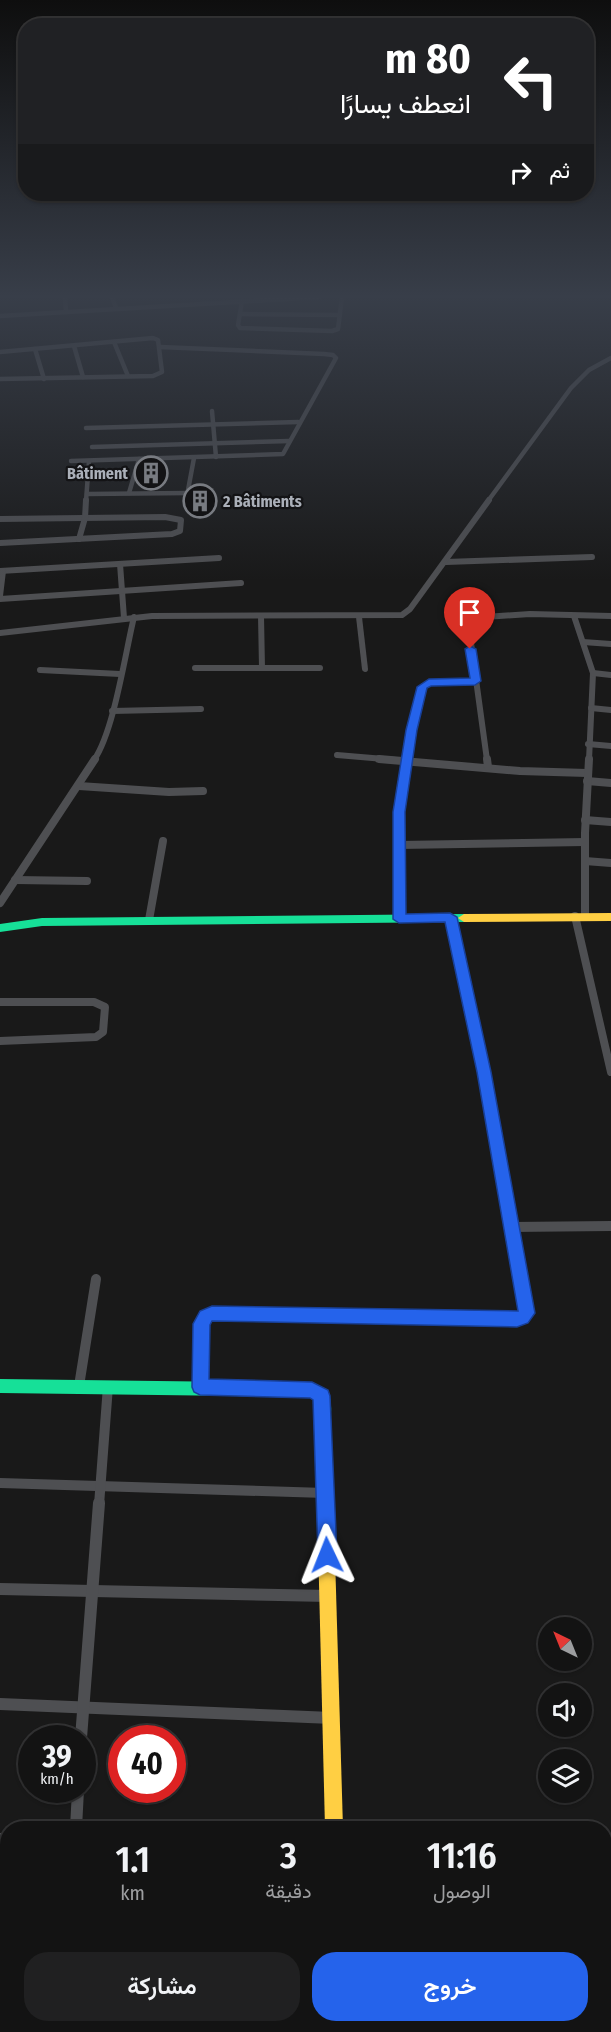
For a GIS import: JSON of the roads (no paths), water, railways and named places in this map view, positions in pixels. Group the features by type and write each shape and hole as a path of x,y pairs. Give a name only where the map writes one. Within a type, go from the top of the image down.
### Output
{"street":[{"path":"71,461 216,458 280,454 316,392"},
{"path":"0,633 134,617 393,616 406,613 446,562 568,392"},
{"path":"212,411 215,424 216,458"},
{"path":"86,428 298,422"},
{"path":"92,447 289,441"},
{"path":"186,502 194,458"},
{"path":"129,494 139,459"},
{"path":"79,539 85,518 89,461"},
{"path":"87,494 188,493"},
{"path":"0,519 176,518 181,520 180,531 168,535 0,543"},
{"path":"446,562 592,557"},
{"path":"219,558 1,571 0,597 242,583"},
{"path":"120,564 124,618"},
{"path":"488,767 468,627 470,618 530,614 611,616"},
{"path":"574,615 593,673 588,744 585,861 580,916 611,1072"},
{"path":"261,616 262,668"},
{"path":"359,616 366,669"},
{"path":"0,903 99,753 112,711 134,617"},
{"path":"583,642 611,644"},
{"path":"195,668 320,668"},
{"path":"40,670 120,674"},
{"path":"593,673 611,675"},
{"path":"399,919 399,812 411,730 425,684 475,681"},
{"path":"591,708 611,710"},
{"path":"112,711 201,709"},
{"path":"588,744 611,746"},
{"path":"337,755 587,777 611,783"},
{"path":"79,786 169,792 203,791"},
{"path":"585,820 611,822"},
{"path":"149,920 163,841"},
{"path":"399,845 585,842"},
{"path":"585,861 611,863"},
{"path":"15,880 87,881"},
{"path":"200,1387 202,1324 206,1316 212,1314 522,1318 527,1313 484,1072 450,917"},
{"path":"0,928 42,922 149,920 611,917"},
{"path":"0,1002 94,1002 105,1007 103,1032 96,1037 0,1041"},
{"path":"511,1227 611,1226"},
{"path":"79,1386 96,1279"},
{"path":"0,1386 200,1387 318,1392 323,1401 334,1821"},
{"path":"82,1725 108,1386"},
{"path":"0,1483 100,1484 325,1494"},
{"path":"0,1590 329,1596"},
{"path":"0,1704 332,1718"},
{"path":"76,1821 77,1803"}],"place":[{"name":"Bâtiment","path":"151,473"},
{"name":"2 Bâtiments","path":"200,501"}]}
